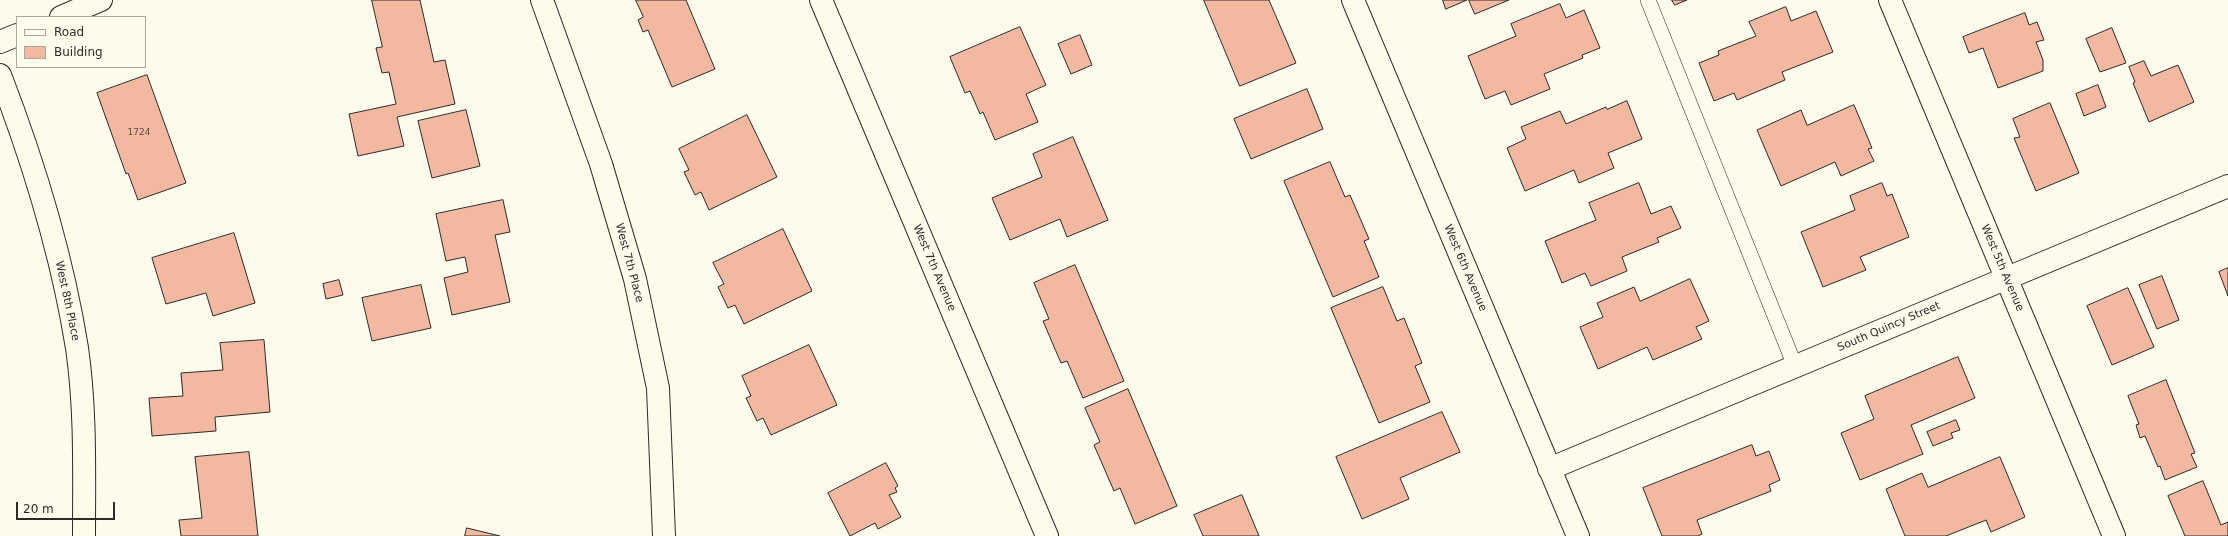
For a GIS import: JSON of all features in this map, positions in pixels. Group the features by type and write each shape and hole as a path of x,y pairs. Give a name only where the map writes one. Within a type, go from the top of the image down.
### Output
{"street":[{"path":"62,16 101,0"},
{"name":"West 7th Place","path":"542,0 601,164 635,279 658,388 664,536"},
{"name":"West 7th Avenue","path":"821,0 1047,536"},
{"name":"West 6th Avenue","path":"1353,0 1578,536"},
{"name":"West 5th Avenue","path":"1890,0 2114,536"},
{"path":"0,42 16,35"},
{"name":"West 8th Place","path":"0,75 22,132 44,200 61,269 77,349 83,418 84,536"},
{"name":"South Quincy Street","path":"1549,468 2228,186"}],"lane":[{"path":"1648,0 1795,366"}],"building":[{"path":"372,0 420,0 434,62 445,60 455,104 397,117 404,146 358,156 349,114 396,104 389,72 382,73 376,48 382,47"},
{"path":"636,0 686,0 715,69 672,87 648,30 643,32 638,20 643,17"},
{"path":"1204,0 1269,0 1296,63 1240,86"},
{"path":"1443,0 1467,0 1446,9"},
{"path":"1469,0 1509,0 1475,14"},
{"path":"1672,0 1687,0 1675,5"},
{"path":"1560,4 1566,18 1584,10 1600,48 1582,55 1583,58 1544,74 1550,89 1511,105 1505,91 1485,99 1468,56 1516,36 1511,24"},
{"path":"1786,7 1791,21 1816,11 1833,52 1782,72 1785,80 1737,100 1734,93 1714,101 1699,63 1719,55 1718,51 1756,36 1749,22"},
{"path":"2025,13 2029,25 2037,22 2044,40 2036,42 2043,60 2043,71 1998,88 1983,48 1969,53 1963,37"},
{"path":"1020,27 1046,85 1026,94 1038,122 995,140 983,112 980,114 970,91 965,93 950,57"},
{"path":"2112,28 2126,63 2100,72 2086,39"},
{"path":"1080,35 1092,65 1071,74 1058,44"},
{"path":"2144,61 2151,76 2178,65 2194,102 2149,122 2133,83 2135,82 2129,67"},
{"path":"147,75 186,183 138,200 128,173 126,174 97,93"},
{"path":"2098,85 2106,107 2084,116 2076,94"},
{"path":"1307,89 1323,129 1251,159 1234,119"},
{"path":"1627,101 1642,139 1608,153 1614,168 1579,183 1574,170 1525,191 1507,148 1526,139 1521,127 1560,111 1566,124 1606,107 1607,109"},
{"path":"2050,103 2079,173 2036,191 2014,138 2020,137 2013,119"},
{"path":"1854,105 1872,148 1868,149 1874,161 1841,176 1835,162 1781,186 1757,130 1801,110 1807,125"},
{"path":"466,110 480,166 432,178 418,121"},
{"path":"747,115 777,177 709,210 701,192 695,195 684,172 689,170 679,149"},
{"path":"1073,137 1108,220 1067,237 1060,219 1010,240 992,198 1042,177 1033,154"},
{"path":"1330,162 1345,197 1350,195 1369,239 1364,241 1379,277 1333,297 1284,181"},
{"path":"1639,183 1651,214 1671,206 1681,228 1657,238 1659,242 1622,257 1627,271 1591,286 1585,273 1562,283 1545,241 1596,220 1589,203"},
{"path":"1882,183 1887,196 1892,194 1909,237 1860,257 1866,270 1823,287 1801,232 1855,210 1850,196"},
{"path":"503,200 510,232 495,235 510,302 452,315 444,278 468,272 465,257 446,261 436,214"},
{"path":"783,229 812,291 744,324 735,305 728,308 718,287 724,284 713,263"},
{"path":"234,233 255,303 213,316 206,293 166,304 152,258"},
{"path":"1075,265 1124,381 1083,398 1067,361 1061,363 1043,321 1049,319 1034,283"},
{"path":"2228,268 2228,296 2219,272"},
{"path":"2162,276 2179,320 2157,329 2139,285"},
{"path":"1690,279 1709,321 1696,327 1702,339 1653,360 1647,347 1598,369 1580,327 1603,317 1597,303 1634,287 1640,301"},
{"path":"339,280 343,295 326,299 323,284"},
{"path":"421,285 431,328 372,341 362,298"},
{"path":"1383,287 1397,321 1404,318 1422,363 1415,366 1430,402 1379,423 1331,308"},
{"path":"2128,288 2154,347 2112,365 2087,306"},
{"path":"264,340 270,412 215,417 216,431 152,436 149,398 183,396 181,373 223,370 220,343"},
{"path":"809,345 837,405 771,435 763,418 757,421 746,398 751,396 742,376"},
{"path":"1958,357 1975,398 1911,425 1923,454 1860,480 1841,433 1874,419 1865,396"},
{"path":"2166,380 2195,453 2191,454 2197,467 2165,480 2160,466 2158,467 2145,436 2140,438 2136,425 2139,424 2128,396"},
{"path":"1128,389 1177,506 1135,524 1120,488 1114,491 1094,445 1100,442 1085,408"},
{"path":"1442,412 1460,452 1400,478 1409,499 1362,519 1336,457"},
{"path":"1956,420 1960,430 1951,433 1953,438 1933,446 1927,432"},
{"path":"1752,445 1756,456 1769,451 1780,480 1769,485 1771,491 1697,520 1702,534 1698,536 1662,536 1643,488"},
{"path":"249,452 258,536 181,536 179,520 202,518 195,457"},
{"path":"2000,457 2025,517 1991,532 1986,520 1946,536 1905,536 1886,489 1922,473 1928,487"},
{"path":"886,463 898,486 895,488 897,492 889,495 901,517 878,529 875,523 850,536 828,493"},
{"path":"2203,481 2221,525 2228,522 2228,536 2185,536 2168,496"},
{"path":"1242,495 1259,536 1203,536 1194,515"},
{"path":"467,528 500,536 465,536"}]}
